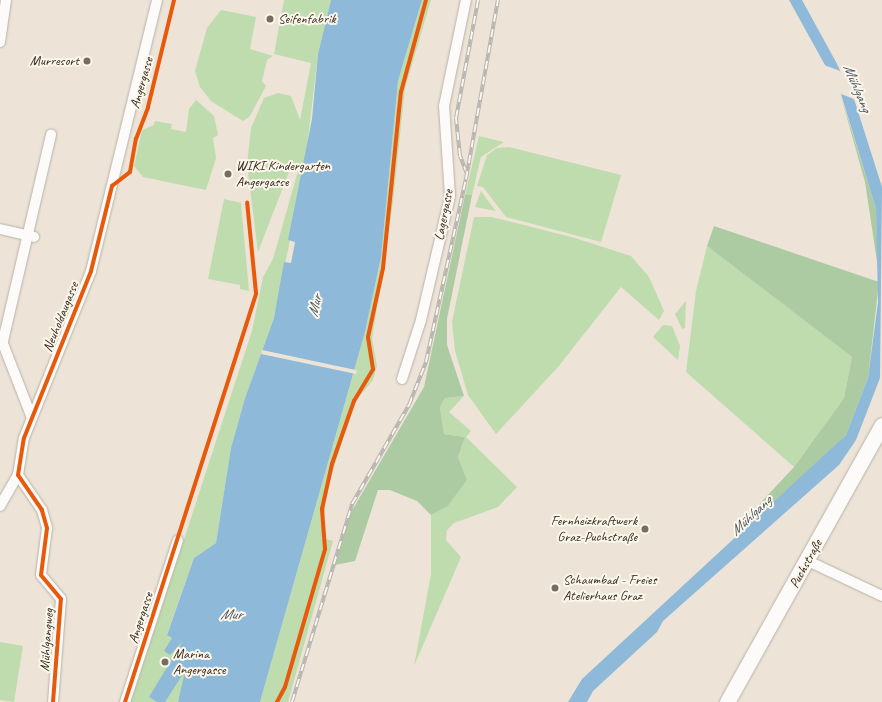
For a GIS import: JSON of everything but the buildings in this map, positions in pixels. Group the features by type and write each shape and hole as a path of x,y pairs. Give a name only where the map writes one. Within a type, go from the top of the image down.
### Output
{"main road":[{"name":"Puchstraße","path":"727,702 808,561 882,425"}],"street":[{"path":"0,42 6,0"},
{"name":"Neuholdaugasse","path":"0,506 18,475 32,418 91,271 157,0"},
{"name":"Lagergasse","path":"402,379 421,320 450,196 444,106 466,0"},
{"path":"32,418 2,338 31,237 51,135"},
{"path":"0,229 31,237"},
{"name":"Mühlgangweg","path":"18,475 42,510 47,528 42,575 61,599 53,702"},
{"name":"Angergasse","path":"125,702 178,540"},
{"path":"808,561 882,596"}],"green space":[{"path":"284,0 331,0 318,54 304,172 274,318 245,398 231,448 216,543 194,558 167,634 183,641 187,672 178,702 131,702 252,331 263,277 273,259 298,171 290,169 258,252 247,164 251,128 264,98 278,93 291,96 300,120 311,63 274,54"},
{"path":"422,0 431,0 405,88 393,202 372,339 377,366 373,380 354,403 327,490 322,538 333,541 288,702 260,702 365,332 381,257 398,81"},
{"path":"221,10 256,17 250,49 273,56 267,60 262,81 266,86 250,116 243,121 211,101 200,87 195,71 207,28"},
{"path":"840,93 876,209 878,268 865,182"},
{"path":"196,100 214,116 218,135 213,138 216,158 206,190 143,177 134,166 142,130 154,125 155,121 172,124 171,129 186,132 189,109"},
{"path":"479,136 504,142 481,157 472,195 465,195"},
{"path":"509,147 621,175 601,242 506,217 483,187 477,186 487,155 497,148"},
{"path":"481,191 488,201 496,211 475,207"},
{"path":"465,195 472,195 447,319 447,345 464,396 445,398 440,407 444,434 465,437 458,457 467,480 448,506 431,515 417,501 390,490 378,490 355,561 335,565 350,514 424,387"},
{"path":"224,199 241,203 249,291 240,289 240,285 208,279"},
{"path":"474,217 492,217 575,238 631,256 649,277 664,311 659,320 621,287 558,367 496,434 468,395 455,351 452,322"},
{"path":"714,226 879,282 868,378 846,435 746,531 740,525 794,467 844,398 852,357 707,246"},
{"path":"707,246 852,357 844,398 794,467 686,372 696,291"},
{"path":"686,301 685,328 682,329 675,314"},
{"path":"663,325 672,326 680,346 678,360 653,337"},
{"path":"464,396 449,412 471,431 466,437 517,487 498,507 454,523 447,530 446,540 461,557 414,666 431,574 431,515 448,506 467,480 458,457 465,437 444,434 440,407 445,398"},
{"path":"0,642 23,646 14,702 0,700"}],"water":[{"name":"Mur","path":"331,0 422,0 398,81 381,257 365,332 260,702 178,702 185,671 165,702 157,702 149,697 183,641 170,655 164,651 172,638 167,635 194,558 216,543 231,448 245,398 274,318 284,262 291,263 295,242 288,240 312,119 318,54"},
{"name":"Mühlgang","path":"789,0 802,0 836,62 855,102 882,187 880,378 856,440 839,465 663,621 657,632 593,691 587,702 568,702 582,679 846,435 868,378 878,302 876,209 841,94"}],"pier":[{"path":"824,65 843,72 856,100 839,93"},
{"path":"262,350 357,370 356,374 261,354"}],"railway":[{"path":"467,174 460,156 456,118 478,0"},
{"path":"292,702 352,504 409,405 426,362 466,179 498,0"}],"cycle path":[{"path":"53,702 61,599 41,575 47,528 42,510 18,475 24,438 91,271 112,186 130,172 136,139 148,107 174,0"},
{"path":"277,702 285,687 325,549 322,509 332,464 354,401 373,369 368,337 383,268 401,92 426,0"},
{"path":"125,702 256,293 247,202"}],"place":[{"name":"Seifenfabrik","path":"270,19"},
{"name":"Murresort","path":"87,61"},
{"name":"WIKI Kindergarten Angergasse","path":"228,174"},
{"name":"Fernheizkraftwerk Graz-Puchstraße","path":"645,529"},
{"name":"Schaumbad - Freies Atelierhaus Graz","path":"555,588"},
{"name":"Marina Angergasse","path":"165,662"}]}
